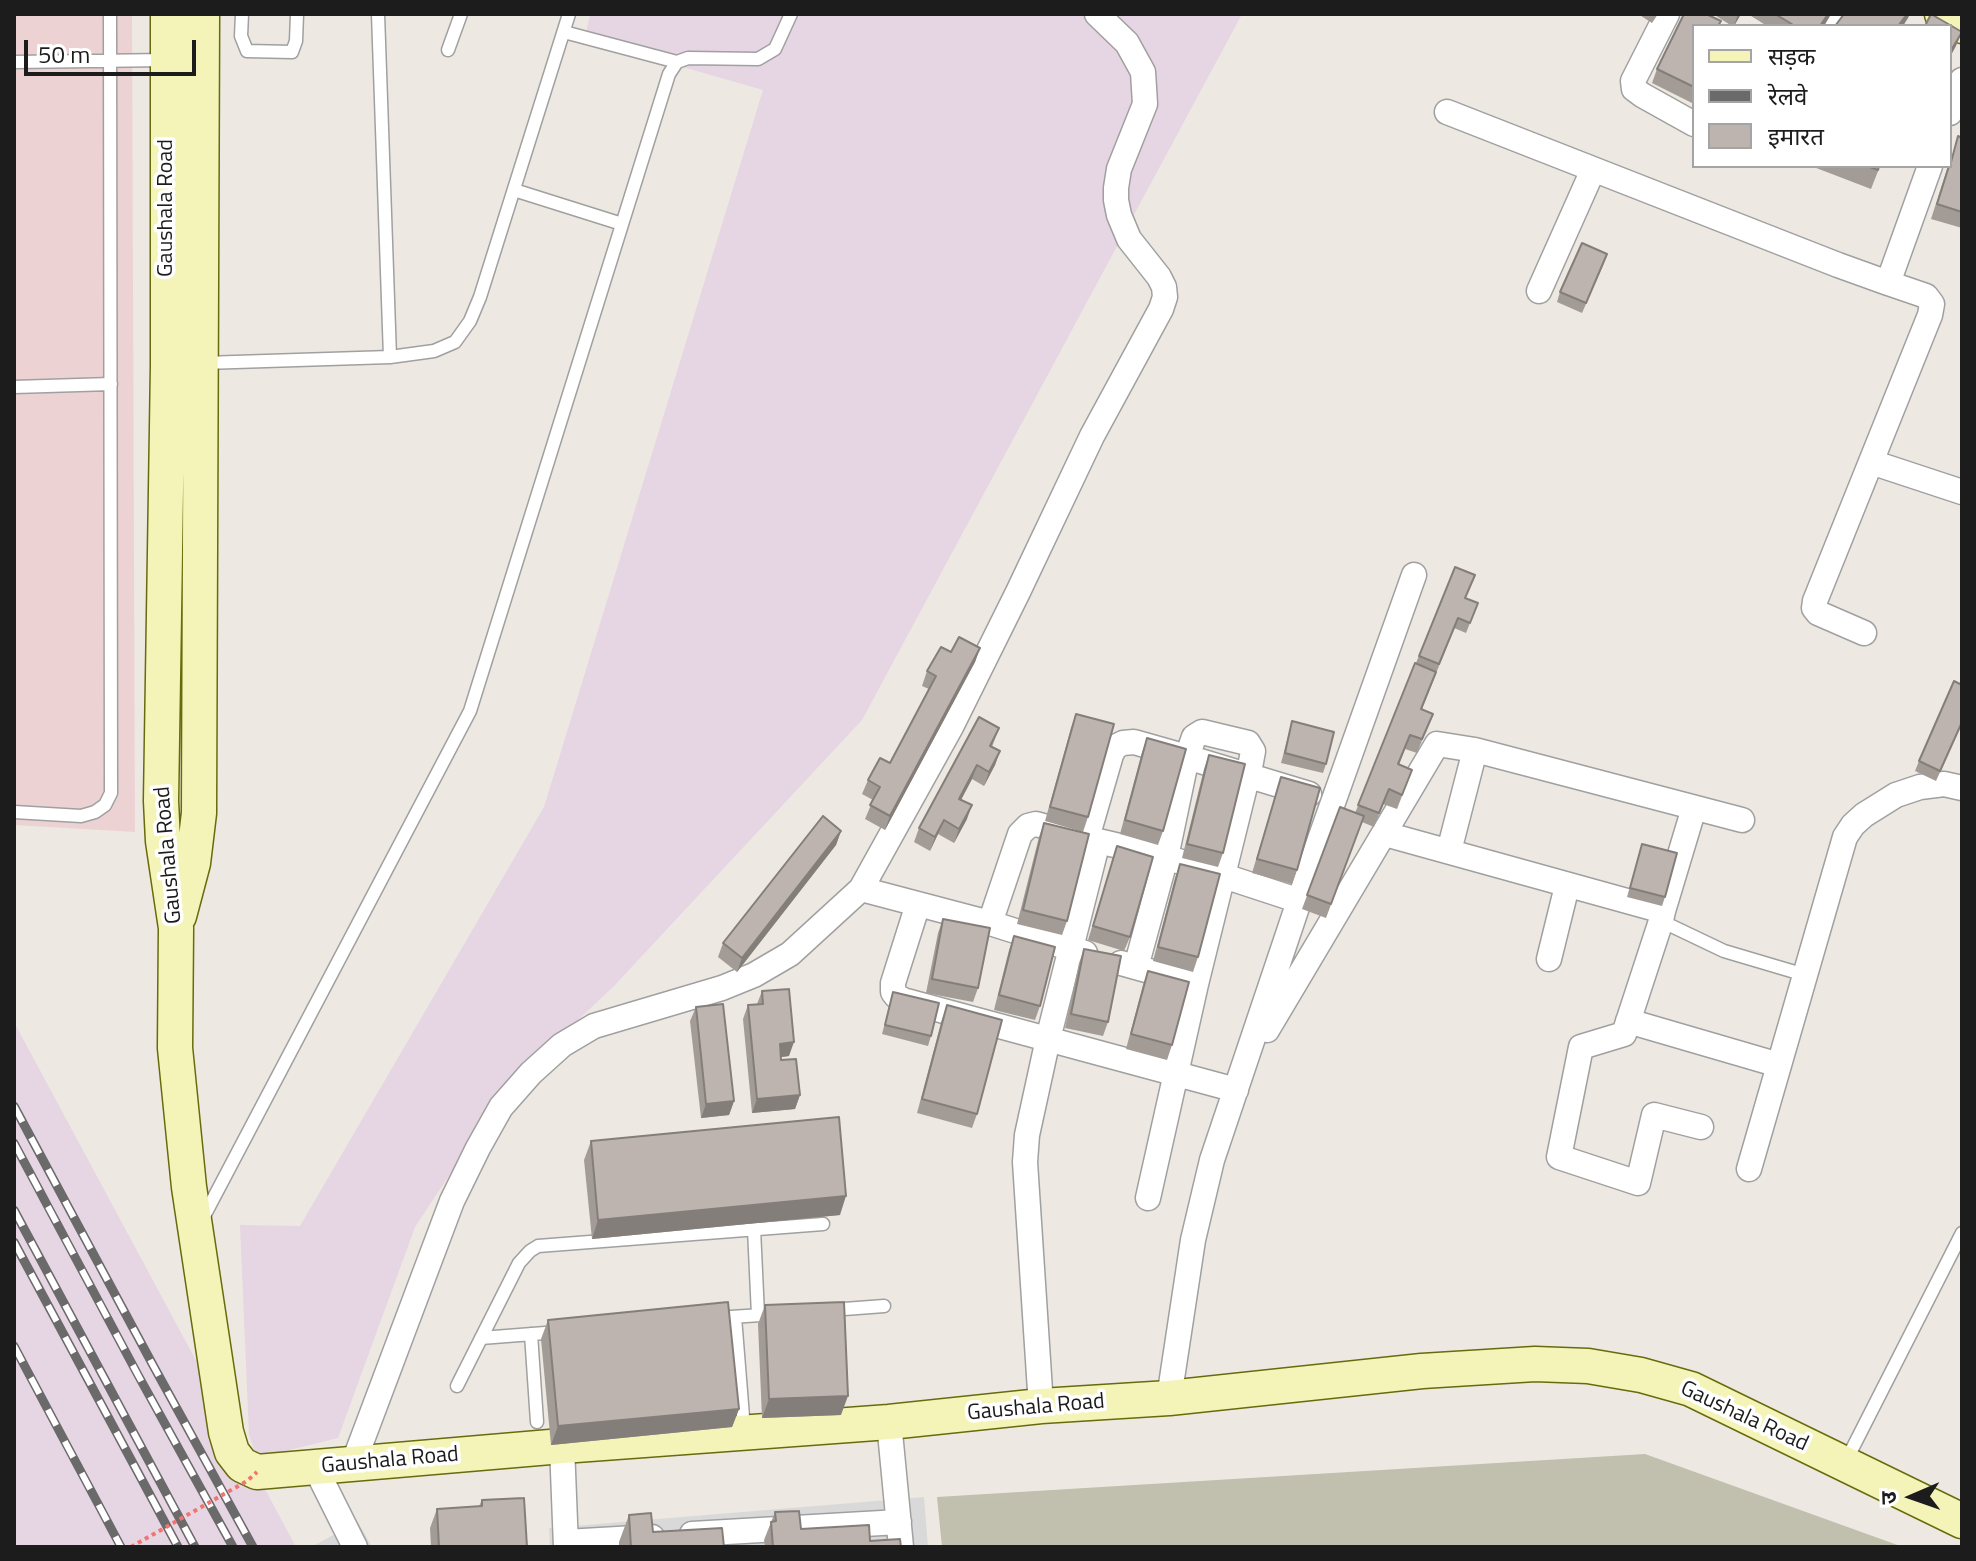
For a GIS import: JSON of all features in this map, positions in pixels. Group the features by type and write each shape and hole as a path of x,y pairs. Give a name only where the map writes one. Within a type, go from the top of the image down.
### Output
{"street":[{"name":"Gaushala Road","path":"168,14 184,60 168,365 161,801 163,841 176,928 175,1048 189,1187 226,1432 232,1452 242,1465 257,1472 889,1422 1041,1406 1169,1398 1422,1371 1535,1364 1588,1366 1641,1375 1691,1389 1962,1521"},
{"path":"176,928 193,863 199,813 200,363 184,60 202,14"},
{"path":"353,1464 452,1201 501,1107 531,1073 562,1045 594,1026 722,988 754,975 790,954 861,889 951,727 1092,436 1165,297 1159,277 1129,239 1116,200 1119,169 1145,104 1143,72 1127,43 1097,14"},
{"path":"1667,14 1633,81 1634,89 1692,123"},
{"path":"1942,14 1962,26"},
{"path":"1952,108 1962,80"},
{"path":"1447,112 1838,265 1926,296 1932,304 1930,315 1814,608 1818,613 1864,633"},
{"path":"1888,283 1929,168"},
{"path":"1539,291 1593,170"},
{"path":"1871,462 1962,492"},
{"path":"1169,1398 1193,1240 1212,1160 1414,575"},
{"path":"1136,967 1194,737 1202,732 1248,743 1253,751 1248,777 1196,984 1148,1198"},
{"path":"1041,1406 1025,1162 1031,1112 1070,949 1111,755 1115,747 1134,742 1187,757"},
{"path":"1245,1066 1437,744 1475,750 1742,820"},
{"path":"1449,851 1475,750"},
{"path":"1248,777 1334,801"},
{"path":"1749,1169 1845,837 1853,825 1896,795 1920,787 1944,784 1962,788"},
{"path":"1694,808 1624,1034 1581,1047 1559,1157 1638,1183 1654,1115 1701,1127"},
{"path":"990,923 1020,834 1028,826 1036,824 1166,857 1300,901"},
{"path":"1385,834 1662,916"},
{"path":"1549,959 1567,886"},
{"path":"861,889 990,923 1196,984"},
{"path":"918,904 893,983 896,996 1236,1090"},
{"path":"1628,1021 1779,1065"},
{"path":"889,1422 901,1547"},
{"path":"562,1446 566,1544 899,1522"},
{"path":"315,1467 355,1547"}],"lane":[{"path":"14,812 81,816 105,805 111,793 110,14"},
{"path":"242,14 241,36 247,51 292,52 296,41 297,14"},
{"path":"378,14 390,357"},
{"path":"448,50 461,14"},
{"path":"200,363 390,357 434,351 455,342 470,321 480,297 569,14"},
{"path":"564,32 677,62 688,58 758,59 775,49 791,14"},
{"path":"14,62 184,60"},
{"path":"196,1231 470,711 669,74 677,62"},
{"path":"514,190 622,224"},
{"path":"14,387 111,384"},
{"path":"1662,916 1724,951 1805,975"},
{"path":"457,1386 519,1263 538,1246 823,1224"},
{"path":"754,1229 758,1315"},
{"path":"1845,1464 1962,1233"},
{"path":"821,1311 884,1306"},
{"path":"703,1319 789,1313"},
{"path":"735,1317 745,1433"},
{"path":"481,1338 578,1330"},
{"path":"531,1334 537,1422"}],"path":[{"path":"131,1547 247,1481 257,1472"}],"shaded area":[{"path":"14,14 132,14 135,832 14,825"},
{"path":"590,14 1242,14 862,720 614,986 509,1085 415,1227 338,1438 257,1458 249,1435 240,1225 300,1226 544,807 763,90 585,39"},
{"path":"14,1022 243,1448 296,1547 14,1547"},
{"path":"1645,1454 1903,1547 942,1547 937,1497"},
{"path":"924,1497 928,1547 550,1547 549,1528"},
{"path":"358,1522 372,1547 311,1547"}],"building":[{"path":"1684,14 1706,14 1721,21 1719,24 1692,24 1692,86 1657,69"},
{"path":"1775,14 1828,14 1821,24 1792,24"},
{"path":"1844,14 1907,14 1900,24 1836,24"},
{"path":"1931,14 1948,24 1926,24"},
{"path":"1952,26 1962,32 1952,49"},
{"path":"1958,136 1962,138 1962,212 1937,204 1948,168 1952,168"},
{"path":"1582,243 1607,254 1586,303 1560,292"},
{"path":"1455,567 1475,575 1465,598 1478,603 1470,623 1458,618 1439,664 1419,656"},
{"path":"959,637 980,648 890,816 870,805 880,787 868,780 880,758 890,763 936,676 927,671 941,647 951,652"},
{"path":"1415,663 1436,672 1421,709 1433,714 1422,739 1410,735 1398,764 1412,770 1402,795 1389,789 1379,813 1358,805"},
{"path":"1954,681 1962,685 1962,722 1940,771 1919,761"},
{"path":"1076,714 1114,724 1088,817 1050,807"},
{"path":"979,717 999,728 990,746 1000,751 989,772 977,765 959,799 972,805 959,829 944,820 935,837 919,828"},
{"path":"1292,721 1334,732 1326,764 1285,753"},
{"path":"1147,738 1186,749 1163,831 1125,820"},
{"path":"1209,755 1245,764 1223,853 1187,844"},
{"path":"1281,777 1320,788 1297,870 1257,859"},
{"path":"1340,807 1364,816 1331,904 1307,895"},
{"path":"823,816 841,831 742,958 723,943"},
{"path":"1044,823 1089,834 1067,921 1023,910"},
{"path":"1642,844 1677,853 1665,897 1630,888"},
{"path":"1117,846 1153,857 1130,937 1093,926"},
{"path":"1180,864 1220,874 1198,957 1158,947"},
{"path":"943,919 990,928 978,988 932,979"},
{"path":"1014,936 1055,947 1040,1006 999,995"},
{"path":"1084,949 1121,956 1108,1022 1071,1014"},
{"path":"1148,971 1189,982 1172,1045 1131,1034"},
{"path":"789,989 794,1042 780,1044 781,1060 796,1059 800,1095 757,1099 748,1005 763,1004 762,991"},
{"path":"893,992 939,1003 931,1036 885,1025"},
{"path":"723,1004 734,1101 706,1104 696,1007"},
{"path":"947,1005 1002,1020 977,1114 922,1099"},
{"path":"839,1117 846,1196 598,1220 591,1141"},
{"path":"728,1302 739,1409 558,1426 548,1320"},
{"path":"844,1302 848,1396 769,1399 765,1305"},
{"path":"524,1498 527,1547 439,1547 437,1509 482,1506 482,1500"},
{"path":"799,1511 801,1529 869,1525 870,1541 900,1539 901,1547 773,1547 771,1522 776,1521 775,1512"},
{"path":"651,1513 653,1532 722,1528 724,1547 631,1547 629,1515"}],"railway":[{"path":"14,1106 253,1547"},
{"path":"14,1143 233,1547"},
{"path":"14,1210 195,1547"},
{"path":"14,1242 178,1547"},
{"path":"14,1346 121,1547"}]}
